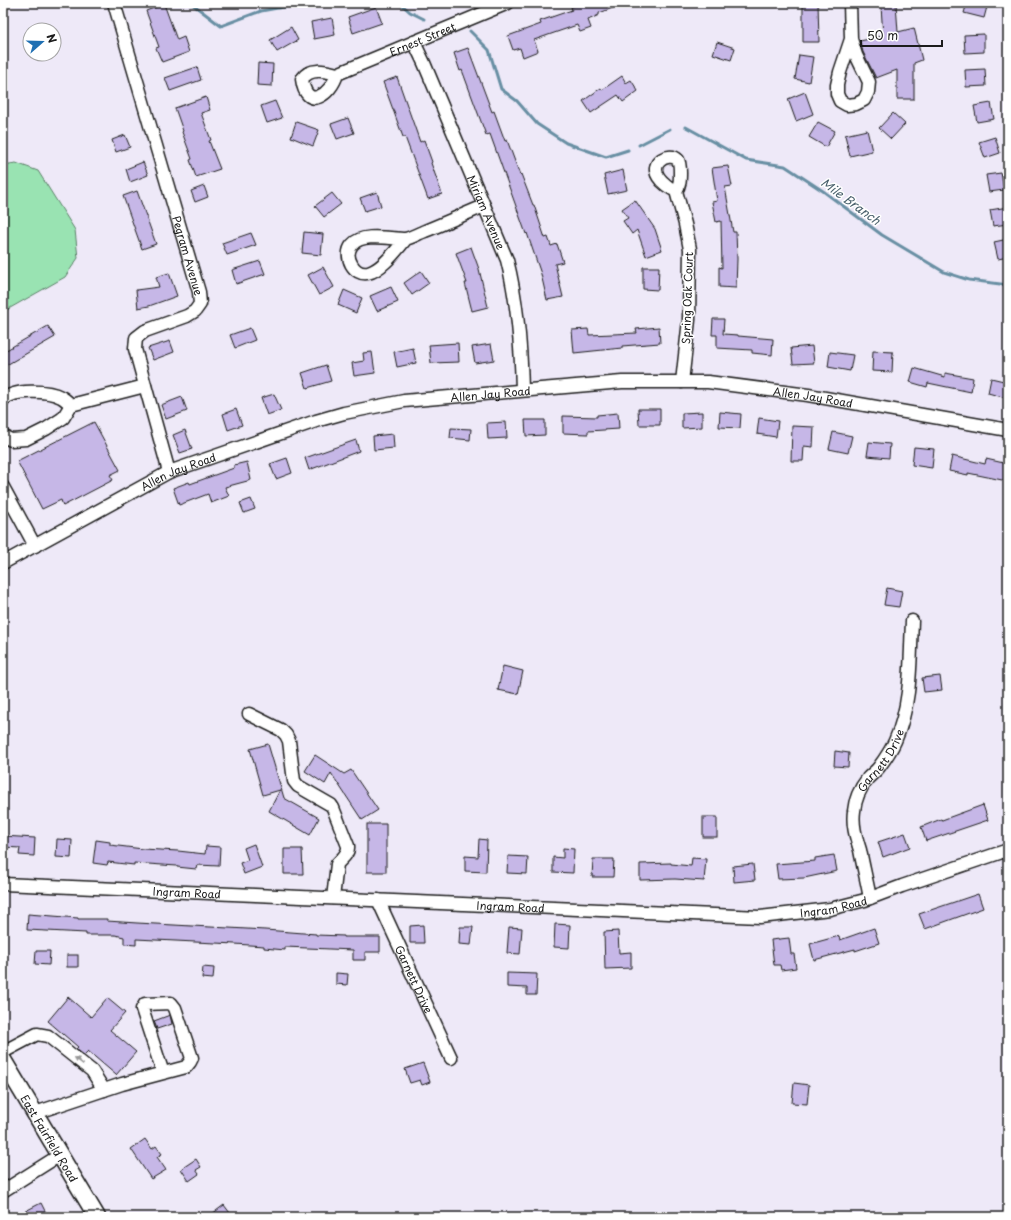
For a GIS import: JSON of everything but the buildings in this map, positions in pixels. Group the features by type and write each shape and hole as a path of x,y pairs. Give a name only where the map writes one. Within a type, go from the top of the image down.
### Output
{"main road":[{"name":"East Fairfield Road","path":"3,1060 97,1217"}],"street":[{"name":"Pegram Avenue","path":"114,3 199,292 200,304 194,311 187,316 145,331 136,338 135,349 169,472"},
{"name":"Ernest Street","path":"337,74 508,3"},
{"path":"850,3 851,39 856,55 869,82 868,92 864,100 856,104 847,105 840,101 837,94 837,85 851,39"},
{"name":"Miriam Avenue","path":"414,42 507,260 513,283 518,320 522,355 522,390"},
{"name":"Spring Oak Court","path":"676,191 690,249 689,320 682,382"},
{"path":"406,239 484,206"},
{"name":"Allen Jay Road","path":"3,563 169,472 316,420 404,401 622,382 716,383 808,395 1008,430"},
{"path":"3,436 11,440 26,439 63,418 71,405 145,386"},
{"path":"3,400 6,397 27,392 44,392 61,397 71,405"},
{"path":"3,487 35,546"},
{"name":"Garnett Drive","path":"870,898 859,848 854,833 854,810 857,798 862,788 891,749 902,722 908,693 912,621"},
{"path":"249,714 281,730 289,741 294,781 298,786 331,805 333,808 349,850 337,864 333,898"},
{"name":"Ingram Road","path":"3,884 760,917 830,909 870,898 1008,850"},
{"name":"Garnett Drive","path":"378,900 439,1035 451,1058"},
{"path":"35,1113 104,1090 186,1066 192,1058 175,1008 171,1003 145,1004 142,1009 162,1073"},
{"path":"3,1052 37,1034 48,1036 92,1071 104,1090"},
{"path":"3,1191 60,1155"}],"green space":[{"path":"16,163 38,171 75,230 78,258 65,277 3,312 3,165"}],"waterway":[{"path":"191,3 221,26 261,11 305,3"},
{"name":"Mile Branch","path":"400,3 410,12 424,19"},
{"name":"Mile Branch","path":"470,31 489,50 501,89 517,101 537,124 566,143 606,157 628,150"},
{"name":"Mile Branch","path":"686,127 746,160 785,166 823,191 882,235 944,272 969,280 1008,285"},
{"name":"Mile Branch","path":"639,145 670,129"}]}
